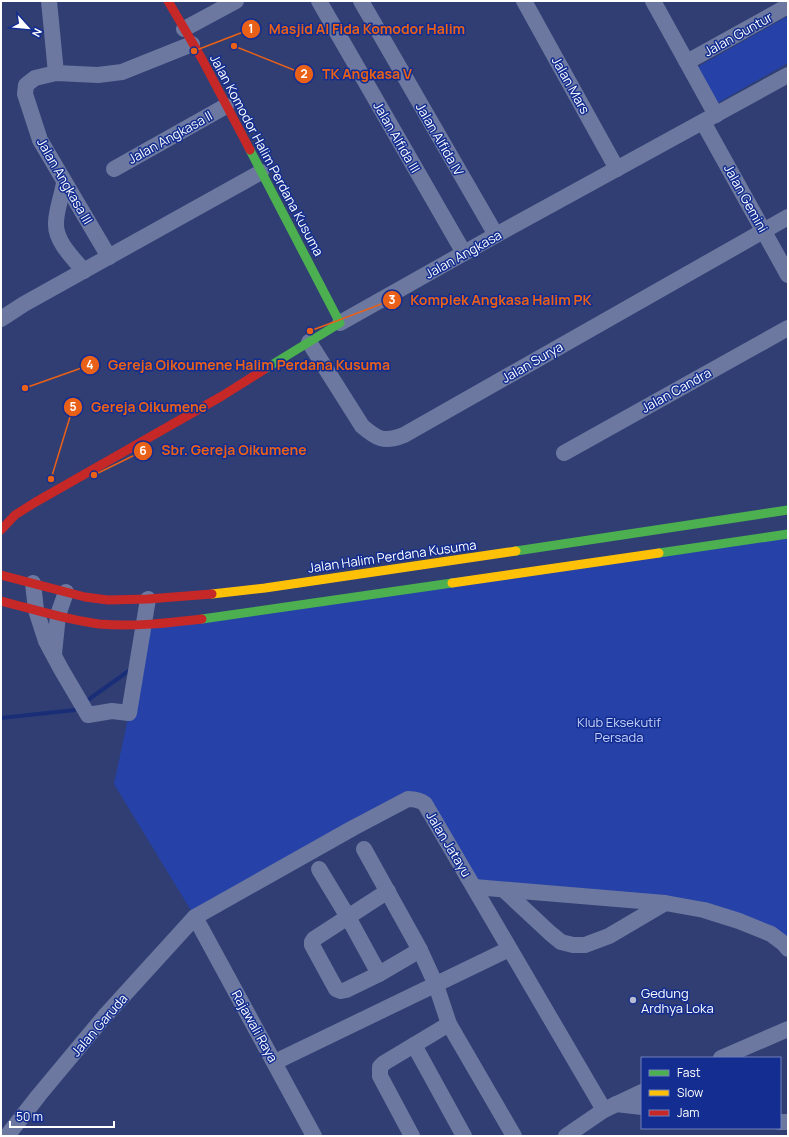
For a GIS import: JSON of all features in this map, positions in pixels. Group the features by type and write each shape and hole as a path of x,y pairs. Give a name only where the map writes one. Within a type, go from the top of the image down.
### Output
{"street":[{"path":"49,1 56,73"},
{"name":"Jalan Komodor Halim Perdana Kusuma","path":"168,1 202,59 340,323"},
{"path":"184,30 236,1"},
{"name":"Jalan Alfida III","path":"319,1 464,253"},
{"name":"Jalan Alfida IV","path":"361,1 496,235"},
{"name":"Jalan Mars","path":"524,1 617,169"},
{"name":"Jalan Gemini","path":"653,1 687,62 710,118 764,231 788,275"},
{"name":"Jalan Guntur","path":"687,62 788,6"},
{"name":"Jalan Angkasa III","path":"109,257 40,140 25,94 26,85 35,78 56,73 98,75 122,72 192,44"},
{"name":"Jalan Angkasa","path":"1,530 15,515 222,396 340,323 496,235 788,76"},
{"name":"Jalan Angkasa II","path":"114,169 226,106"},
{"path":"1,319 261,172"},
{"path":"64,183 57,217 57,229 64,245 84,271"},
{"name":"Jalan Surya","path":"309,342 362,426 372,435 383,440 394,439 404,435 788,217"},
{"name":"Jalan Candra","path":"564,453 788,328"},
{"name":"Jalan Halim Perdana Kusuma","path":"1,575 85,597 108,600 205,595 264,588 788,510"},
{"path":"1,515 15,515"},
{"path":"1,601 83,622 111,625 143,625 221,616 788,534"},
{"path":"33,583 36,610 46,641 84,708 129,713 148,599"},
{"path":"54,654 58,615 66,592"},
{"name":"Jalan Jatayu","path":"195,916 408,799 422,802 425,804 509,949 610,1107"},
{"path":"364,848 420,950 436,985 449,1024 514,1136"},
{"path":"319,869 348,917 379,974"},
{"path":"474,887 665,903 704,910 771,934 788,949"},
{"path":"504,890 561,942 573,945 585,945 609,936 665,903"},
{"path":"388,891 314,939 312,945 338,990 346,990 379,974 420,950"},
{"name":"Rajawali Raya","path":"195,916 314,1136"},
{"name":"Jalan Garuda","path":"7,1136 104,1017 195,916"},
{"path":"275,1062 509,949"},
{"path":"412,1136 380,1076 379,1069 384,1063 449,1024"},
{"path":"723,1057 788,1029"},
{"path":"414,1045 464,1136"},
{"path":"566,1136 610,1107 641,1092"},
{"path":"610,1107 641,1107"}],"green space":[{"path":"788,16 788,63 714,105 694,69"},
{"name":"Klub Eksekutif Persada","path":"788,534 788,953 783,943 704,910 474,887 415,800 195,917 114,784 127,723 143,625"}],"waterway":[{"path":"85,702 130,670"},
{"path":"1,718 75,710 79,706"}],"traffic: fast":[{"path":"250,150 340,323 265,369"},
{"path":"516,551 788,510"},
{"path":"659,553 788,534"},
{"path":"202,619 452,583"}],"traffic: slow":[{"path":"212,594 265,588 516,551"},
{"path":"452,583 659,553"}],"traffic: jam":[{"path":"168,1 202,59 250,150"},
{"path":"1,530 15,515 34,503 222,396 265,369"},
{"path":"1,575 85,597 108,600 148,599 212,594"},
{"path":"1,601 62,617 99,624 138,625 202,619"}],"place":[{"name":"TK Angkasa V","path":"234,46"},
{"name":"Masjid Al Fida Komodor Halim","path":"194,51"},
{"name":"Komplek Angkasa Halim PK","path":"310,331"},
{"name":"Gereja Oikoumene Halim Perdana Kusuma","path":"25,388"},
{"name":"Sbr. Gereja Oikumene","path":"94,475"},
{"name":"Gereja Oikumene","path":"51,479"},
{"name":"Gedung Ardhya Loka","path":"633,1000"}]}
